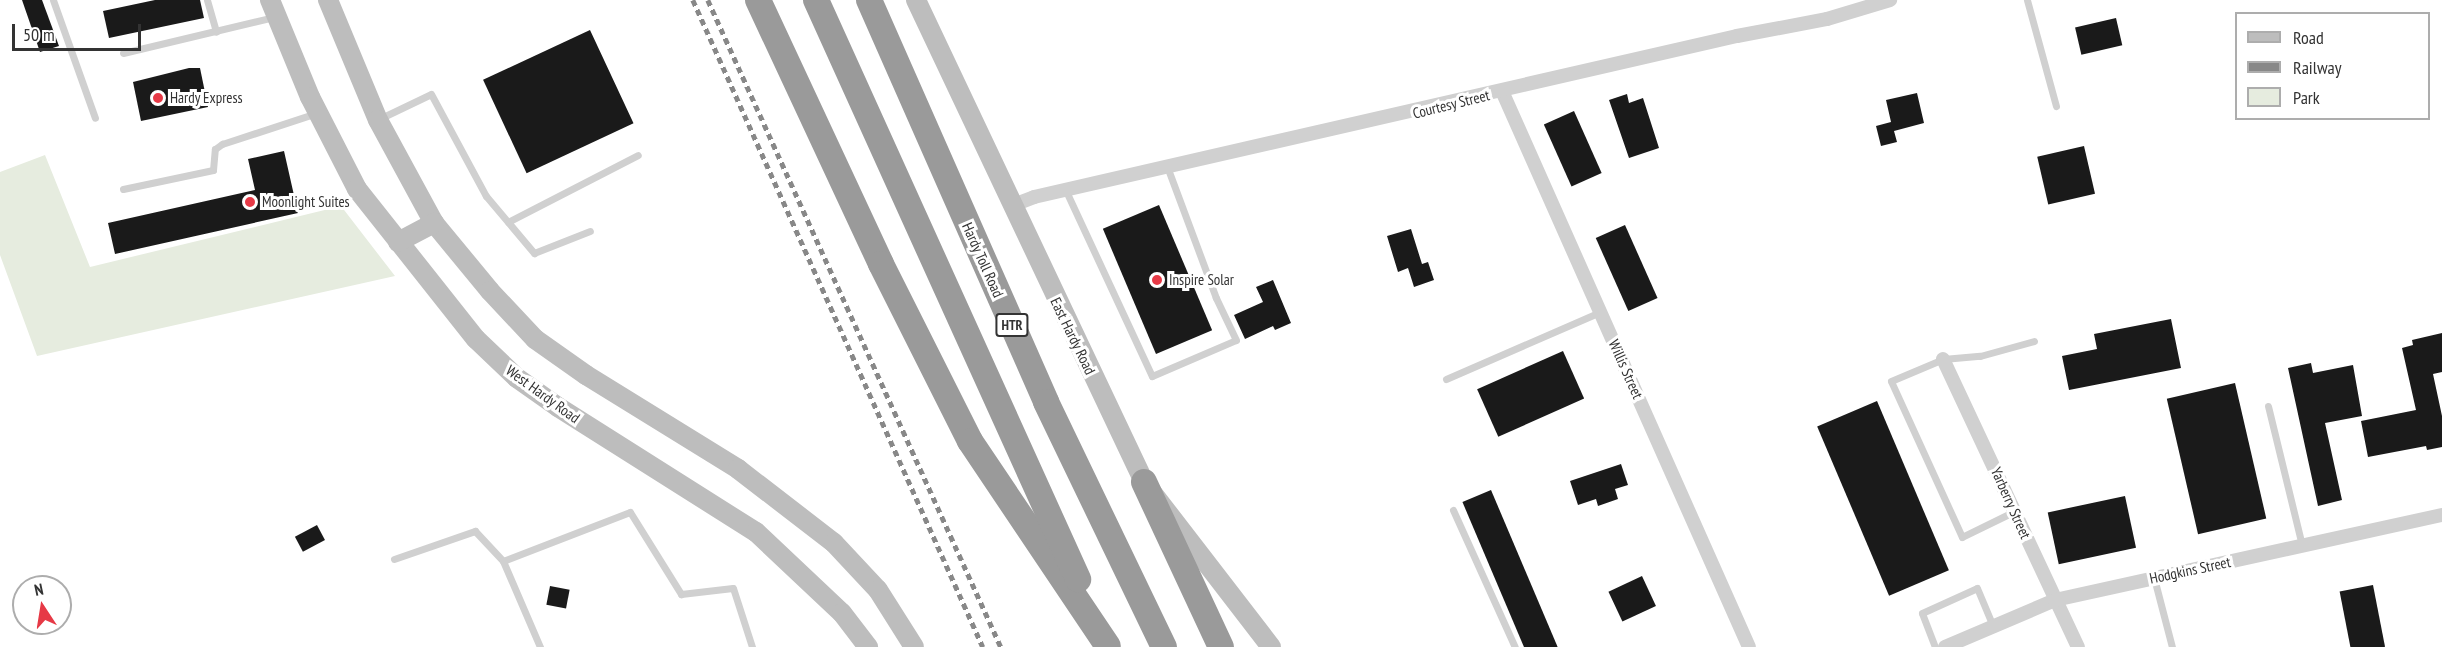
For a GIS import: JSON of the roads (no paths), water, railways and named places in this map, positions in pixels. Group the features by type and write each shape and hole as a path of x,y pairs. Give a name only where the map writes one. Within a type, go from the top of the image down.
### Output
{"highway":[{"path":"758,0 881,264 970,441 1108,647"},
{"path":"816,0 1108,647"},
{"name":"Hardy Toll Road","path":"869,0 1046,402 1164,647"},
{"path":"1144,482 1221,647"}],"main road":[{"path":"327,0 378,120 434,223 536,339 586,375 738,469 834,543 878,590 905,645"},
{"name":"East Hardy Road","path":"916,0 1011,206 1144,482 1271,647"},
{"name":"West Hardy Road","path":"274,8 317,113 357,189 476,339 517,378 756,531 842,613 868,647"},
{"path":"398,242 434,223"}],"street":[{"name":"Courtesy Street","path":"1011,206 1066,190 1168,169 1746,34 1827,19 1890,0"},
{"name":"Willis Street","path":"1502,91 1749,647"},
{"name":"Yarberry Street","path":"1943,359 2078,647"},
{"name":"Hodgkins Street","path":"1945,647 2055,600 2442,515"}],"lane":[{"path":"53,0 95,118"},
{"path":"207,0 216,32"},
{"path":"2027,0 2056,106"},
{"path":"123,53 216,32 274,8"},
{"path":"378,120 431,94 486,196 534,253 590,231"},
{"path":"123,189 213,170 217,165 215,149 222,144 317,113"},
{"path":"508,222 638,155"},
{"path":"1066,190 1152,376 1236,340 1216,298 1168,169"},
{"path":"1446,379 1600,312"},
{"path":"2014,511 1962,537 1891,381 1943,359 1980,356 2034,341"},
{"path":"2268,406 2301,546"},
{"path":"1453,510 1515,647"},
{"path":"503,561 630,512 681,594 733,588 752,647"},
{"path":"394,559 474,531 503,561 540,647"},
{"path":"2154,578 2172,647"},
{"path":"1935,647 1922,613 1977,588 1993,626"}],"railway":[{"path":"693,0 983,647"},
{"path":"708,0 1001,647"}],"place":[{"name":"Hardy Express","path":"158,98"},
{"name":"Moonlight Suites","path":"250,202"},
{"name":"Inspire Solar","path":"1157,280"}]}
